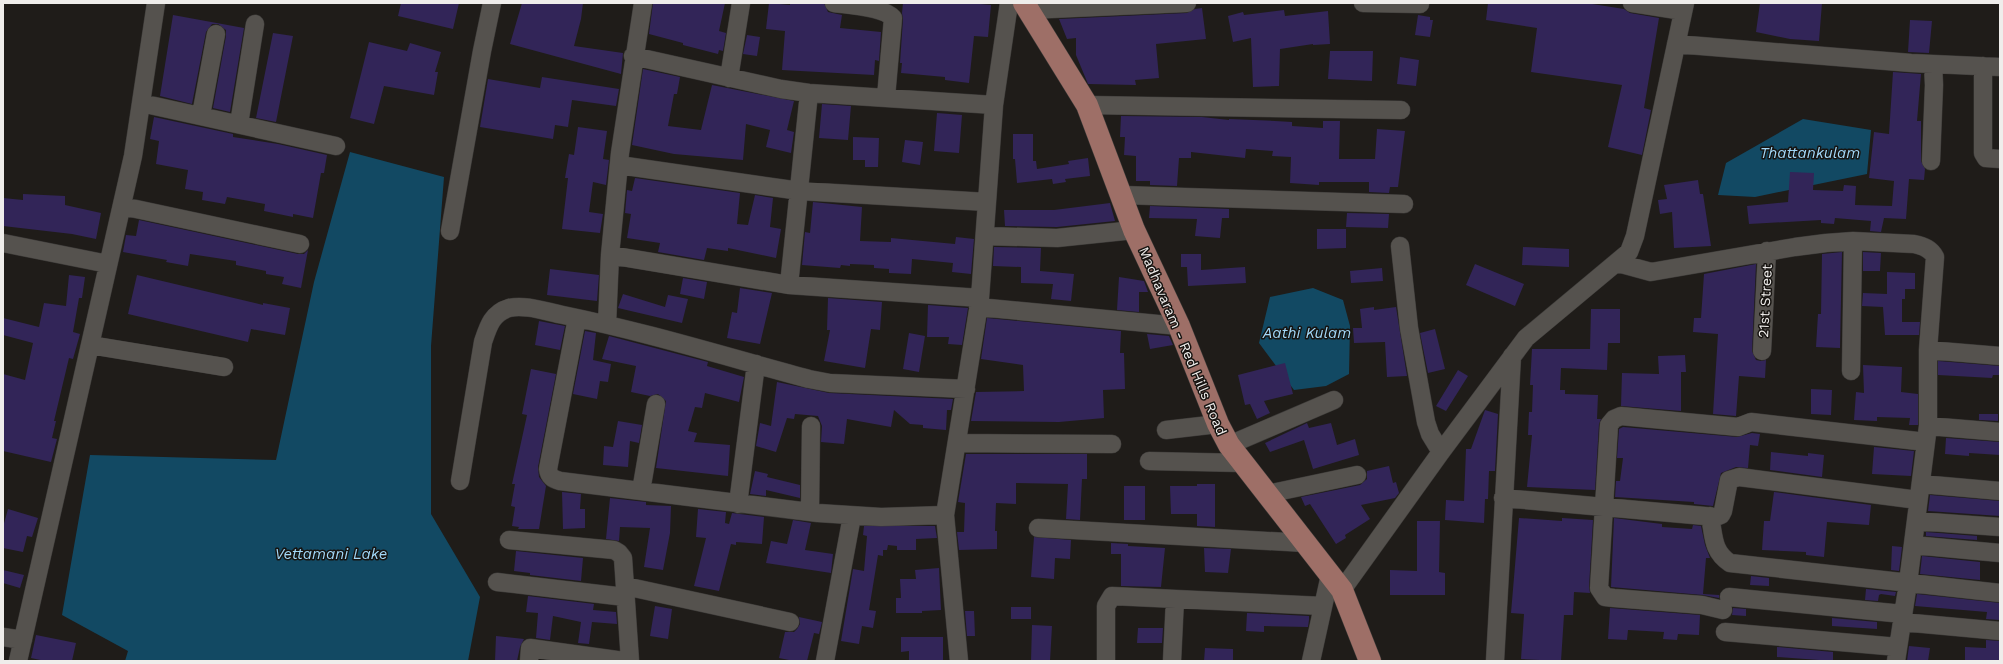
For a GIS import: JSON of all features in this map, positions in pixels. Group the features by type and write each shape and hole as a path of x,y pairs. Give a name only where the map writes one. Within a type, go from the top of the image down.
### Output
{"main road":[{"name":"Madhavaram - Red Hills Road","path":"1027,7 1055,56 1087,105 1134,230 1179,326 1218,424 1229,445 1336,582 1370,661"}],"street":[{"path":"18,661 133,156 156,3"},
{"path":"450,230 492,3"},
{"path":"607,324 610,255 618,165 633,56 643,3"},
{"path":"729,78 741,3"},
{"path":"834,3 878,10 890,14 893,18 886,97"},
{"path":"959,661 945,515 958,443 979,303 994,105 1009,3"},
{"path":"1027,7 1187,3"},
{"path":"1363,3 1420,4"},
{"path":"1311,661 1323,606 1336,582 1441,452 1526,338 1618,263 1629,252 1635,236 1684,7 1632,3"},
{"path":"239,124 255,24"},
{"path":"200,115 216,34"},
{"path":"1676,44 1933,64 1992,66 1983,153 1986,158 2000,159"},
{"path":"633,56 729,78 809,93 994,105"},
{"path":"1931,161 1934,85 1933,64"},
{"path":"789,285 800,191 809,93"},
{"path":"141,103 336,146"},
{"path":"1087,105 1401,110"},
{"path":"618,165 800,191 986,202"},
{"path":"1122,195 1404,204"},
{"path":"122,206 300,244"},
{"path":"985,236 1057,238 1134,230"},
{"path":"1618,263 1651,272 1767,251 1853,241 1914,244 1923,246 1935,257 1928,350 1927,434 1908,583 1897,654 1725,632"},
{"path":"1851,371 1853,241"},
{"path":"3,243 108,264"},
{"path":"1400,246 1409,328 1426,422 1430,434 1441,452"},
{"name":"21st Street","path":"1762,351 1767,251"},
{"path":"610,255 789,285 979,303 1179,326"},
{"path":"460,481 483,342 490,323 499,312 511,308 523,307 607,324 830,383 966,389"},
{"path":"577,318 548,469 549,474 560,481 738,504 852,516 881,517 945,515"},
{"path":"90,345 224,367"},
{"path":"1928,350 2000,356"},
{"path":"1495,661 1512,356"},
{"path":"738,504 756,364"},
{"path":"1229,445 1334,400"},
{"path":"641,491 656,404"},
{"path":"2000,432 1927,434 1751,422 1738,427 1621,416 1614,419 1609,425 1599,584 1599,588 1605,597 1702,605 1726,603 1903,618 2000,630"},
{"path":"1166,430 1218,424"},
{"path":"810,512 811,426"},
{"path":"958,443 1112,444"},
{"path":"1149,461 1243,463"},
{"path":"1267,494 1357,475"},
{"path":"1503,498 1710,516 1721,515 1729,480 1739,477 1919,492 2000,491"},
{"path":"825,661 852,516"},
{"path":"1710,516 1716,550 1722,558 1730,563 2000,592"},
{"path":"1916,521 2000,527"},
{"path":"1038,528 1305,543"},
{"path":"508,540 614,550 619,553 623,558 630,661"},
{"path":"1913,545 2000,552"},
{"path":"496,582 625,592 790,622"},
{"path":"1106,661 1106,606 1112,596 1323,606"},
{"path":"1172,661 1175,599"},
{"path":"3,637 23,640"},
{"path":"529,661 530,648 624,661"}],"water":[{"name":"Thattankulam","path":"1803,119 1871,130 1867,174 1755,197 1718,195 1726,163"},
{"name":"Vettamani Lake","path":"350,152 444,177 431,346 431,514 480,597 468,661 125,661 128,651 62,615 90,455 276,460 314,282"},
{"name":"Aathi Kulam","path":"1313,288 1343,300 1350,326 1349,374 1326,386 1294,390 1259,343 1270,297"}],"building":[{"path":"401,3 459,3 453,29 398,16"},
{"path":"522,3 583,3 581,19 574,46 623,53 621,74 510,44"},
{"path":"653,3 725,3 719,31 726,33 723,51 719,50 718,54 649,34"},
{"path":"769,3 790,5 790,3 824,3 828,12 842,15 840,28 881,32 879,61 875,60 874,75 782,70 785,31 766,29"},
{"path":"903,3 970,3 991,5 988,37 974,36 969,83 945,80 945,77 901,73 902,63 900,63"},
{"path":"1488,3 1586,3 1624,9 1630,13 1659,18 1644,108 1651,110 1642,155 1608,147 1622,85 1531,72 1537,28 1486,20"},
{"path":"1760,3 1822,3 1819,41 1790,39 1756,32"},
{"path":"1202,8 1206,39 1156,44 1159,78 1135,80 1136,85 1088,84 1076,55 1076,38 1067,39 1059,19 1187,13 1195,9"},
{"path":"1284,10 1285,16 1328,11 1330,44 1313,44 1280,49 1279,86 1253,87 1251,38 1233,42 1228,16 1243,12 1244,15"},
{"path":"173,15 244,28 230,112 213,108 226,36 226,30 218,24 212,24 206,32 192,104 160,96"},
{"path":"1418,15 1430,17 1430,20 1433,20 1430,37 1415,35"},
{"path":"1910,20 1932,21 1929,53 1908,52"},
{"path":"273,33 293,36 276,122 256,118"},
{"path":"747,35 760,37 757,56 743,54"},
{"path":"369,42 407,51 410,43 441,52 435,72 438,72 434,95 384,86 374,124 350,118"},
{"path":"1330,51 1373,51 1372,81 1328,79"},
{"path":"1400,57 1419,60 1416,86 1397,84"},
{"path":"643,69 680,77 677,94 674,94 668,126 701,130 712,85 794,101 787,130 794,132 791,153 766,147 770,130 746,124 743,160 674,154 632,145"},
{"path":"1893,72 1921,74 1917,121 1921,121 1921,161 1925,169 1924,180 1909,179 1906,219 1884,218 1881,232 1870,231 1871,221 1835,218 1834,224 1821,223 1821,220 1749,224 1747,206 1788,202 1790,172 1814,173 1813,190 1843,191 1844,185 1856,186 1855,205 1892,206 1894,181 1869,178 1874,132 1889,134"},
{"path":"542,77 619,89 616,106 572,100 568,127 555,125 553,139 480,127 488,79 540,88"},
{"path":"822,104 851,106 848,140 819,138"},
{"path":"937,113 962,115 959,153 934,151"},
{"path":"1121,116 1202,117 1229,120 1292,122 1292,126 1323,128 1323,121 1340,121 1339,159 1375,159 1377,129 1405,131 1398,187 1390,187 1389,193 1369,192 1369,182 1319,182 1319,185 1290,183 1291,157 1272,156 1273,151 1246,149 1245,158 1191,152 1191,158 1179,158 1177,186 1150,185 1150,181 1136,181 1136,156 1124,155 1125,137 1120,137"},
{"path":"154,117 233,134 233,137 278,144 327,155 324,173 321,173 313,218 293,214 293,217 264,211 265,204 227,197 225,204 202,200 203,192 185,189 188,170 156,164 159,141 150,139"},
{"path":"578,127 607,131 603,159 609,160 606,185 593,182 589,212 603,214 600,233 562,229 568,178 565,178 569,154 574,155"},
{"path":"1013,134 1033,134 1033,161 1036,161 1037,169 1069,164 1068,161 1088,158 1090,176 1065,179 1066,182 1053,184 1052,179 1017,183 1015,159 1013,159"},
{"path":"853,137 879,138 878,167 865,167 865,160 853,160"},
{"path":"905,140 923,142 920,165 902,162"},
{"path":"635,178 740,193 737,224 748,225 755,195 773,198 770,227 781,229 776,258 728,248 728,251 707,248 704,260 658,252 660,243 627,238 631,214 625,213 627,190 632,191"},
{"path":"1698,180 1700,194 1703,194 1711,246 1674,248 1672,212 1660,214 1658,200 1667,199 1664,185"},
{"path":"23,194 65,196 65,205 101,213 96,239 72,234 3,226 3,198 23,200"},
{"path":"813,202 862,207 860,241 891,242 891,238 955,244 956,237 974,239 971,274 952,272 953,263 912,259 911,274 889,273 889,269 874,268 874,265 850,264 850,266 841,265 840,268 802,265 805,232 810,233"},
{"path":"1110,203 1115,221 1057,227 1005,226 1004,210 1054,210"},
{"path":"1150,206 1229,209 1229,218 1222,218 1220,238 1195,236 1197,219 1149,218"},
{"path":"1347,213 1389,214 1388,228 1346,227"},
{"path":"139,220 298,254 304,254 308,250 301,288 282,284 284,277 266,274 266,271 236,265 236,261 190,254 188,266 166,262 167,260 123,252 126,235 136,236"},
{"path":"1317,229 1346,229 1346,248 1317,249"},
{"path":"994,247 1041,248 1040,271 1074,274 1071,301 1051,299 1053,284 1021,283 1021,267 993,266"},
{"path":"1523,247 1569,249 1569,267 1522,265"},
{"path":"1842,252 1840,348 1816,347 1818,314 1821,314 1822,254"},
{"path":"1863,252 1881,253 1880,271 1863,271"},
{"path":"1181,254 1201,254 1201,270 1245,267 1246,283 1188,286 1187,267 1181,267"},
{"path":"1475,264 1524,284 1515,306 1466,285"},
{"path":"1756,264 1752,351 1756,360 1766,360 1765,378 1739,376 1736,416 1713,414 1718,334 1693,332 1694,318 1701,318 1704,274"},
{"path":"1382,268 1383,281 1351,283 1350,271"},
{"path":"550,269 599,275 597,301 547,295"},
{"path":"1887,272 1915,273 1915,289 1905,289 1905,299 1902,299 1902,322 1920,322 1919,335 1885,335 1883,307 1862,306 1863,293 1887,294"},
{"path":"69,275 85,277 82,298 79,298 73,332 80,334 73,359 69,358 54,421 56,421 52,438 57,439 51,462 3,451 3,374 25,380 33,343 3,335 3,318 39,327 44,303 66,306"},
{"path":"137,275 263,305 263,303 290,308 285,335 251,329 248,342 128,314"},
{"path":"1119,277 1144,281 1148,292 1139,292 1139,312 1117,310"},
{"path":"683,278 707,282 704,299 680,294"},
{"path":"740,288 772,293 760,344 727,338 732,312 737,313"},
{"path":"623,294 665,307 668,295 688,299 682,323 618,308"},
{"path":"828,298 882,302 880,330 871,329 865,368 824,361 830,330 827,330"},
{"path":"928,305 968,308 962,345 948,344 949,337 927,337"},
{"path":"1374,307 1374,310 1396,307 1407,376 1387,377 1385,342 1354,343 1353,328 1362,328 1360,309"},
{"path":"1591,309 1620,309 1620,343 1608,343 1607,370 1561,368 1560,390 1565,390 1565,394 1598,395 1597,419 1601,419 1599,424 1595,490 1527,487 1532,435 1528,435 1529,412 1532,412 1533,385 1530,385 1532,349 1590,349"},
{"path":"987,318 1121,331 1120,353 1124,353 1125,389 1103,390 1104,418 1059,422 971,421 976,392 1024,391 1023,365 981,359"},
{"path":"539,321 565,326 560,350 535,345"},
{"path":"1435,329 1445,369 1428,373 1420,333"},
{"path":"585,331 596,333 593,360 611,364 608,382 600,381 597,399 573,394"},
{"path":"909,333 925,336 919,372 903,369"},
{"path":"1147,334 1169,336 1173,345 1150,349"},
{"path":"609,336 708,362 707,366 744,377 739,402 705,393 702,408 695,407 688,431 697,433 694,442 730,445 728,476 656,468 666,401 658,394 650,396 631,392 636,366 602,359"},
{"path":"1685,355 1686,372 1681,372 1681,411 1621,406 1622,373 1659,374 1658,356"},
{"path":"1938,361 2000,366 2000,375 1993,375 1992,378 1938,375"},
{"path":"1285,363 1293,394 1264,401 1270,413 1257,419 1250,404 1245,405 1238,375"},
{"path":"1863,365 1902,367 1901,392 1918,394 1918,425 1909,425 1910,418 1877,417 1877,421 1854,420 1856,392 1864,393"},
{"path":"531,369 556,374 538,467 539,477 546,486 539,529 518,529 519,527 512,526 515,507 511,506 515,484 512,484 527,415 522,414"},
{"path":"1458,370 1468,376 1446,411 1436,406"},
{"path":"777,382 829,393 953,399 951,410 947,410 946,430 923,428 923,425 910,424 894,410 891,427 847,419 844,444 821,442 822,426 818,416 795,414 794,419 787,418 776,452 756,446 760,423 771,426"},
{"path":"1811,389 1832,390 1831,415 1811,414"},
{"path":"1485,410 1498,414 1495,471 1489,471 1488,499 1485,499 1484,523 1445,520 1446,500 1464,501 1466,449 1471,449"},
{"path":"1979,414 1998,414 1998,421 1979,420"},
{"path":"618,421 642,425 639,443 630,441 628,467 603,465 604,446 613,447"},
{"path":"1307,423 1309,428 1331,423 1337,445 1355,439 1359,455 1313,469 1304,440 1270,452 1265,443"},
{"path":"1623,427 1737,437 1752,433 1760,434 1758,446 1750,445 1748,468 1736,467 1721,473 1713,506 1694,504 1694,502 1615,497 1616,481 1620,481 1623,458 1617,458 1619,429"},
{"path":"1946,438 2000,442 2000,455 1969,453 1969,456 1945,454"},
{"path":"1874,447 1914,451 1911,476 1872,474"},
{"path":"1771,452 1808,456 1808,453 1824,455 1822,477 1770,470"},
{"path":"966,454 1087,454 1087,479 1082,479 1080,520 1066,519 1068,484 1016,483 1016,504 996,503 995,531 997,531 997,549 959,550 957,532 964,532 965,503 958,502"},
{"path":"1389,466 1393,483 1396,482 1399,493 1395,498 1361,505 1370,519 1345,535 1346,538 1336,544 1310,504 1305,506 1301,497 1360,485 1367,479 1367,471"},
{"path":"755,471 768,474 767,477 800,485 800,498 766,490 766,496 750,494"},
{"path":"1197,484 1215,484 1215,527 1197,526 1197,514 1171,514 1170,486 1197,486"},
{"path":"1124,486 1145,486 1145,520 1124,520"},
{"path":"562,492 581,494 580,509 585,509 585,528 563,529"},
{"path":"1774,492 1871,505 1869,525 1827,522 1824,557 1806,555 1806,552 1762,550 1764,521 1770,521"},
{"path":"1930,495 2000,501 2000,516 1928,511"},
{"path":"610,498 646,502 646,505 671,506 670,533 663,570 644,567 650,528 620,527 619,541 606,539"},
{"path":"8,509 38,518 32,537 27,536 23,552 3,548 3,527"},
{"path":"698,509 726,512 725,523 729,524 732,513 764,517 762,544 736,542 736,545 731,544 719,591 694,586 706,538 696,537"},
{"path":"1519,518 1562,521 1562,518 1593,520 1589,587 1590,593 1574,592 1573,615 1564,615 1561,661 1521,659 1524,614 1511,613"},
{"path":"1614,518 1662,524 1662,527 1692,529 1693,525 1701,526 1705,545 1710,558 1706,558 1703,594 1719,595 1719,598 1703,595 1611,587"},
{"path":"793,520 811,523 805,550 833,554 831,573 766,563 771,541 787,544"},
{"path":"1417,521 1440,521 1439,572 1445,573 1445,595 1390,595 1390,570 1417,571"},
{"path":"864,526 935,526 937,538 916,539 916,550 897,550 897,546 888,545 887,550 883,550 883,556 878,555 869,610 876,611 873,628 862,626 859,644 841,641 853,569 864,571 867,536 863,535"},
{"path":"1926,532 1977,536 1977,540 1926,536"},
{"path":"1034,537 1071,540 1070,559 1055,558 1054,579 1031,577"},
{"path":"1111,543 1128,544 1128,546 1165,548 1161,587 1121,586 1121,554 1111,554"},
{"path":"1892,546 1902,547 1899,571 1891,570"},
{"path":"1204,548 1231,549 1228,573 1205,572"},
{"path":"516,551 583,558 581,581 530,575 530,573 514,571"},
{"path":"1922,556 1980,562 1980,580 1920,574"},
{"path":"939,568 941,610 922,611 922,613 896,613 896,598 901,598 900,579 916,579 915,570"},
{"path":"3,570 24,575 20,588 3,583"},
{"path":"1751,576 1769,578 1769,586 1750,585"},
{"path":"1866,589 1896,592 1895,596 1879,595 1878,601 1865,600"},
{"path":"1917,594 2000,603 2000,620 1986,619 1987,612 1915,606"},
{"path":"528,596 594,604 593,610 616,612 617,624 592,622 589,644 578,643 581,622 553,616 550,640 536,638 538,613 526,612"},
{"path":"655,606 672,609 668,639 650,636"},
{"path":"1011,607 1031,607 1031,619 1011,619"},
{"path":"1610,608 1700,615 1699,635 1678,634 1677,640 1663,639 1664,632 1628,630 1627,640 1608,639"},
{"path":"1733,608 1746,609 1746,616 1732,615"},
{"path":"965,611 974,611 975,636 967,636"},
{"path":"1247,613 1309,616 1308,627 1264,626 1264,632 1246,631"},
{"path":"799,617 822,622 819,634 814,633 807,661 794,661 779,658 785,632 794,632 797,629 800,624"},
{"path":"1832,618 1877,622 1877,629 1832,626"},
{"path":"1032,625 1052,626 1050,661 1031,661"},
{"path":"1138,628 1163,628 1162,643 1137,643"},
{"path":"36,635 76,643 72,661 45,661 31,658"},
{"path":"496,636 524,639 520,647 517,661 495,661"},
{"path":"901,637 943,637 943,661 909,661 909,651 901,652"},
{"path":"1986,640 2000,641 2000,661 1965,661 1965,647 1986,648"},
{"path":"1909,646 1930,648 1928,661 1907,661"},
{"path":"1777,647 1833,652 1833,661 1777,657"},
{"path":"1205,648 1233,649 1233,661 1204,661"}]}
